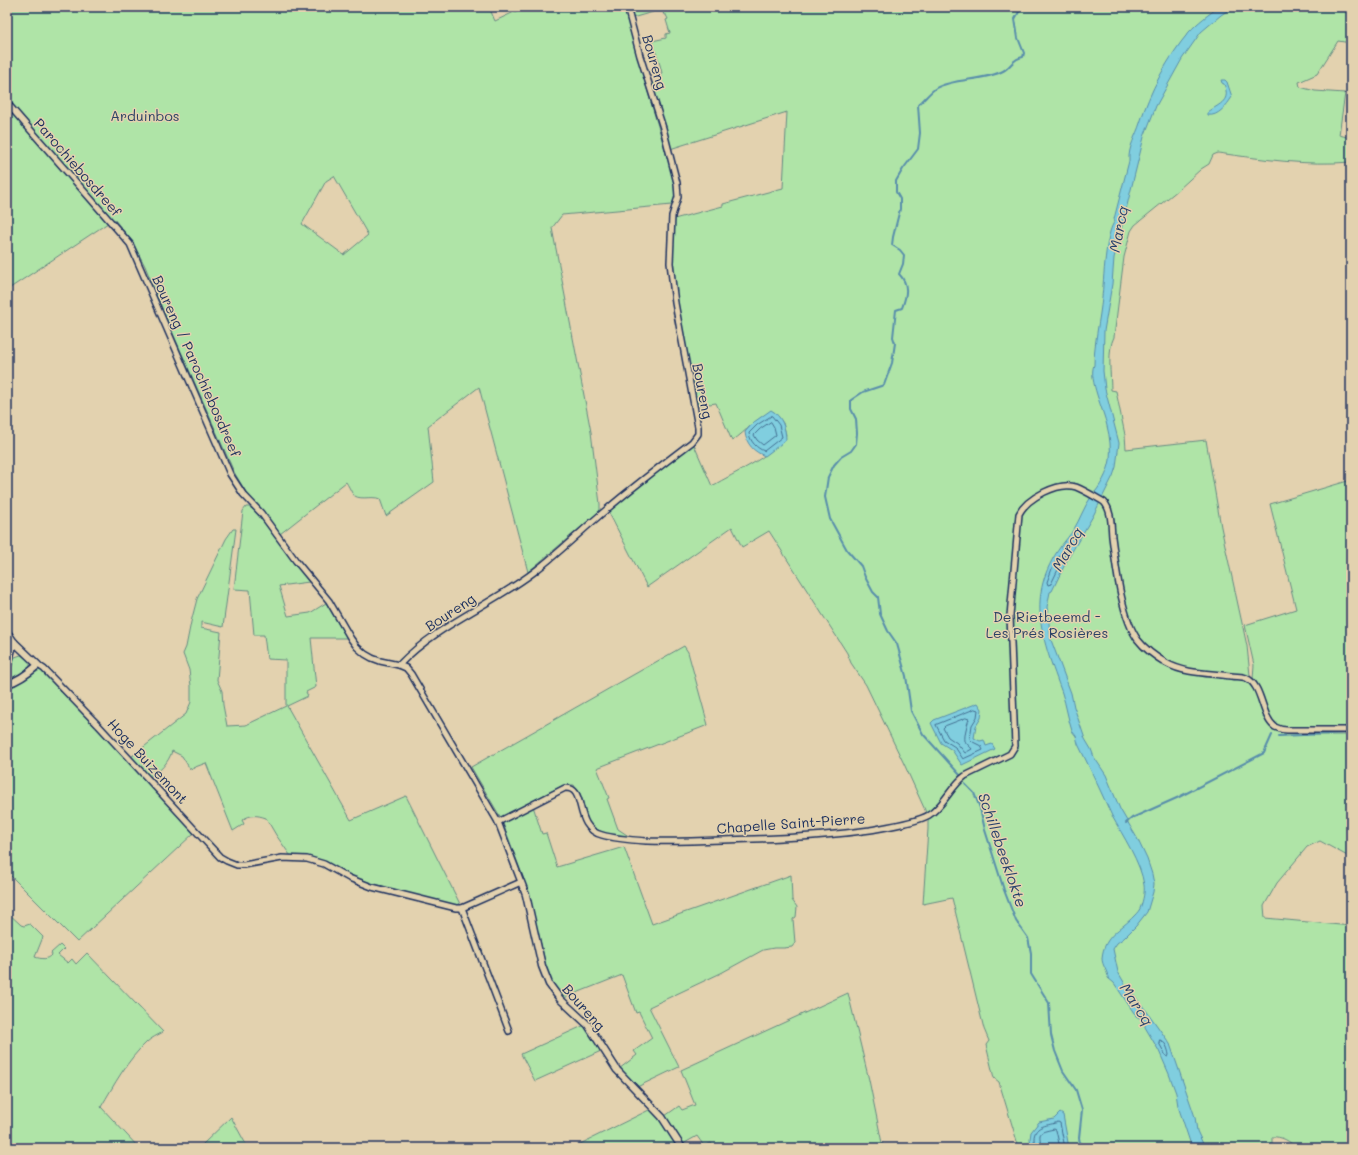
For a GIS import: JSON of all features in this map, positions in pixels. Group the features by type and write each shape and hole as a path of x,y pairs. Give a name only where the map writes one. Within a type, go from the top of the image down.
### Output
{"street":[{"name":"Boureng","path":"399,665 412,651 454,622 510,588 534,571 617,501 695,440 698,434 698,427 675,303 670,263 672,216 678,197 677,183 663,128 640,56 627,7"},
{"name":"Parochiebosdreef","path":"7,103 131,246"},
{"name":"Boureng / Parochiebosdreef","path":"131,246 227,466 243,494"},
{"name":"Chapelle Saint-Pierre","path":"498,822 565,788 572,789 576,792 587,827 590,830 603,836 637,840 698,841 822,836 896,825 929,815 965,776 1010,754 1015,746 1010,616 1019,514 1025,504 1032,499 1064,486 1076,487 1104,502 1108,508 1118,578 1127,615 1133,631 1143,646 1166,663 1184,670 1237,676 1249,680 1258,692 1272,724 1279,729 1351,730"},
{"name":"Boureng","path":"243,494 261,513 296,561 329,601 357,647 372,658 399,665 406,668 411,674 498,822 526,895 542,966 549,984 560,999 588,1025 617,1070 662,1117 682,1148"},
{"name":"Hoge Buizemont","path":"7,632 14,642 44,669 99,726 220,856 232,863 244,865 282,858 307,859 324,864 349,878 372,887 441,905 462,908"},
{"path":"7,667 14,642"},
{"path":"7,684 12,683 38,665"},
{"path":"509,1031 462,908 521,882"}],"green space":[{"name":"Arduinbos","path":"10,7 489,7 495,21 525,7 625,7 634,45 673,177 675,197 672,205 562,215 552,228 591,432 600,511 528,572 479,387 428,426 434,482 386,516 380,499 354,496 346,482 280,534 263,511 247,494 234,472 145,266 132,241 114,219 7,290 7,9","holes":["334,176 368,235 344,255 302,224 326,181"]},
{"path":"629,7 654,7 652,8 653,12 632,18"},
{"name":"De Rietbeemd - Les Prés Rosières","path":"661,7 1351,7 1351,43 1338,41 1317,74 1299,82 1300,87 1315,91 1345,93 1339,135 1351,138 1351,162 1317,163 1268,160 1218,153 1213,155 1209,164 1201,169 1135,225 1131,231 1124,257 1110,363 1111,390 1116,391 1125,435 1126,449 1206,440 1221,527 1247,646 1251,685 1271,725 1278,731 1313,731 1313,735 1351,735 1351,858 1320,841 1307,847 1277,883 1264,906 1265,918 1351,926 1351,1148 1296,1148 1291,1143 1279,1137 1272,1137 1272,1148 1019,1148 999,1082 994,1078 986,1045 989,1041 984,1029 952,898 923,904 928,829 928,820 925,810 866,685 769,531 742,547 732,527 647,587 608,511 692,445 694,445 712,486 762,458 786,435 783,423 774,412 762,417 732,441 716,403 696,406 679,313 673,243 674,219 783,188 787,112 670,149 650,84 662,80 660,74 662,73 661,69 652,41 666,38 666,34 670,33 666,20 668,19 666,15 664,15"},
{"path":"1351,480 1351,728 1281,728 1273,722 1253,679 1254,665 1245,625 1296,609 1270,504"},
{"path":"246,507 256,511 309,582 279,586 288,616 310,613 326,603 347,638 311,638 316,687 306,692 308,696 287,706 351,820 406,796 460,904 453,905 371,883 356,878 320,860 290,855 266,818 257,816 248,817 242,820 244,824 233,831 206,763 190,769 182,756 172,751 169,759 163,767 149,777 131,757 186,714 191,702 191,686 189,670 183,654 186,647 191,622 197,599 226,539 233,529 236,529 223,627 201,622 201,628 221,632 217,680 222,691 227,726 246,725 286,706 286,660 267,659 264,635 254,635 250,590 234,589 243,511"},
{"path":"684,646 688,652 708,725 597,768 609,798 607,799 618,829 627,835 626,837 597,830 593,826 585,814 579,794 574,785 563,785 523,806 525,810 533,806 542,834 546,833 557,867 624,847 652,924 791,875 792,900 797,907 796,917 793,919 795,943 792,947 763,950 721,973 649,1007 679,1067 637,1087 619,1069 637,1055 634,1051 652,1038 639,1012 636,1013 622,975 564,998 551,982 523,877 501,818 471,767"},
{"path":"21,655 30,662 30,667 11,679 9,674 15,657"},
{"path":"40,670 139,772 194,833 77,942 7,872 7,689"},
{"path":"8,913 21,925 24,926 30,924 43,937 35,957 42,959 48,958 60,945 64,949 58,955 68,963 72,959 76,964 87,953 163,1032 149,1041 133,1057 121,1073 101,1107 139,1148 7,1148"},
{"path":"848,993 869,1080 883,1148 742,1148 728,1145 714,1148 711,1143 704,1146 697,1136 683,1144 665,1116 679,1106 682,1110 695,1105 681,1070"},
{"path":"585,1025 601,1051 535,1081 521,1054"},
{"path":"651,1109 660,1119 677,1147 574,1147"},
{"path":"231,1117 248,1148 200,1148 203,1144"}],"water":[{"name":"Marcq","path":"1219,7 1233,7 1201,32 1182,59 1156,106 1144,137 1114,258 1112,284 1104,331 1103,371 1105,389 1119,443 1116,467 1093,516 1067,560 1052,591 1050,592 1047,607 1051,640 1071,693 1074,707 1085,739 1094,757 1106,775 1120,809 1147,859 1152,874 1154,884 1153,892 1147,912 1136,926 1117,943 1113,949 1118,972 1125,984 1170,1044 1195,1117 1197,1131 1205,1148 1192,1148 1169,1074 1159,1051 1145,1027 1145,1021 1136,1016 1114,983 1108,978 1103,964 1103,950 1110,938 1140,909 1144,896 1144,885 1135,859 1112,816 1078,744 1076,736 1072,731 1044,637 1040,619 1040,601 1043,583 1050,565 1061,546 1074,529 1100,484 1110,460 1109,434 1093,378 1094,356 1107,246 1115,221 1114,219 1129,161 1131,146 1148,100 1167,64 1181,42 1192,29"},
{"path":"1221,80 1225,80 1227,82 1232,97 1225,107 1219,112 1208,115 1208,112 1224,101 1226,90"},
{"path":"771,410 781,419 783,423 786,440 765,456 751,447 745,432 754,422"},
{"path":"978,703 982,709 981,718 976,726 974,738 980,741 984,740 986,746 992,744 995,749 962,765 952,750 941,743 931,723 934,720"},
{"path":"1060,1113 1063,1115 1069,1148 1032,1148 1030,1139 1031,1132 1039,1122 1054,1119"}],"waterway":[{"name":"Schillebeeklokte","path":"960,775 923,734 911,711 906,676 897,644 888,631 880,614 878,597 873,592 861,566 847,550 830,519 825,497 828,477 834,465 841,457 851,451 856,444 856,419 851,409 851,400 863,392 884,385 892,363 895,343 893,337 896,310 902,308 906,290 906,286 899,274 903,264 904,255 900,250 892,245 900,209 900,199 896,192 896,181 918,149 920,133 918,105 936,88 951,83 995,74 1003,71 1014,61 1023,57 1024,53 1018,38 1015,19 1020,10 1026,7"},
{"path":"1279,736 1351,733"},
{"path":"1126,823 1132,818 1179,797 1264,753 1272,735"},
{"name":"Schillebeeklokte","path":"965,784 974,793 980,808 985,830 1004,890 1016,921 1028,938 1031,953 1031,974 1049,1003 1051,1035 1055,1051 1063,1071 1076,1090 1082,1110 1079,1138 1081,1148"}]}
